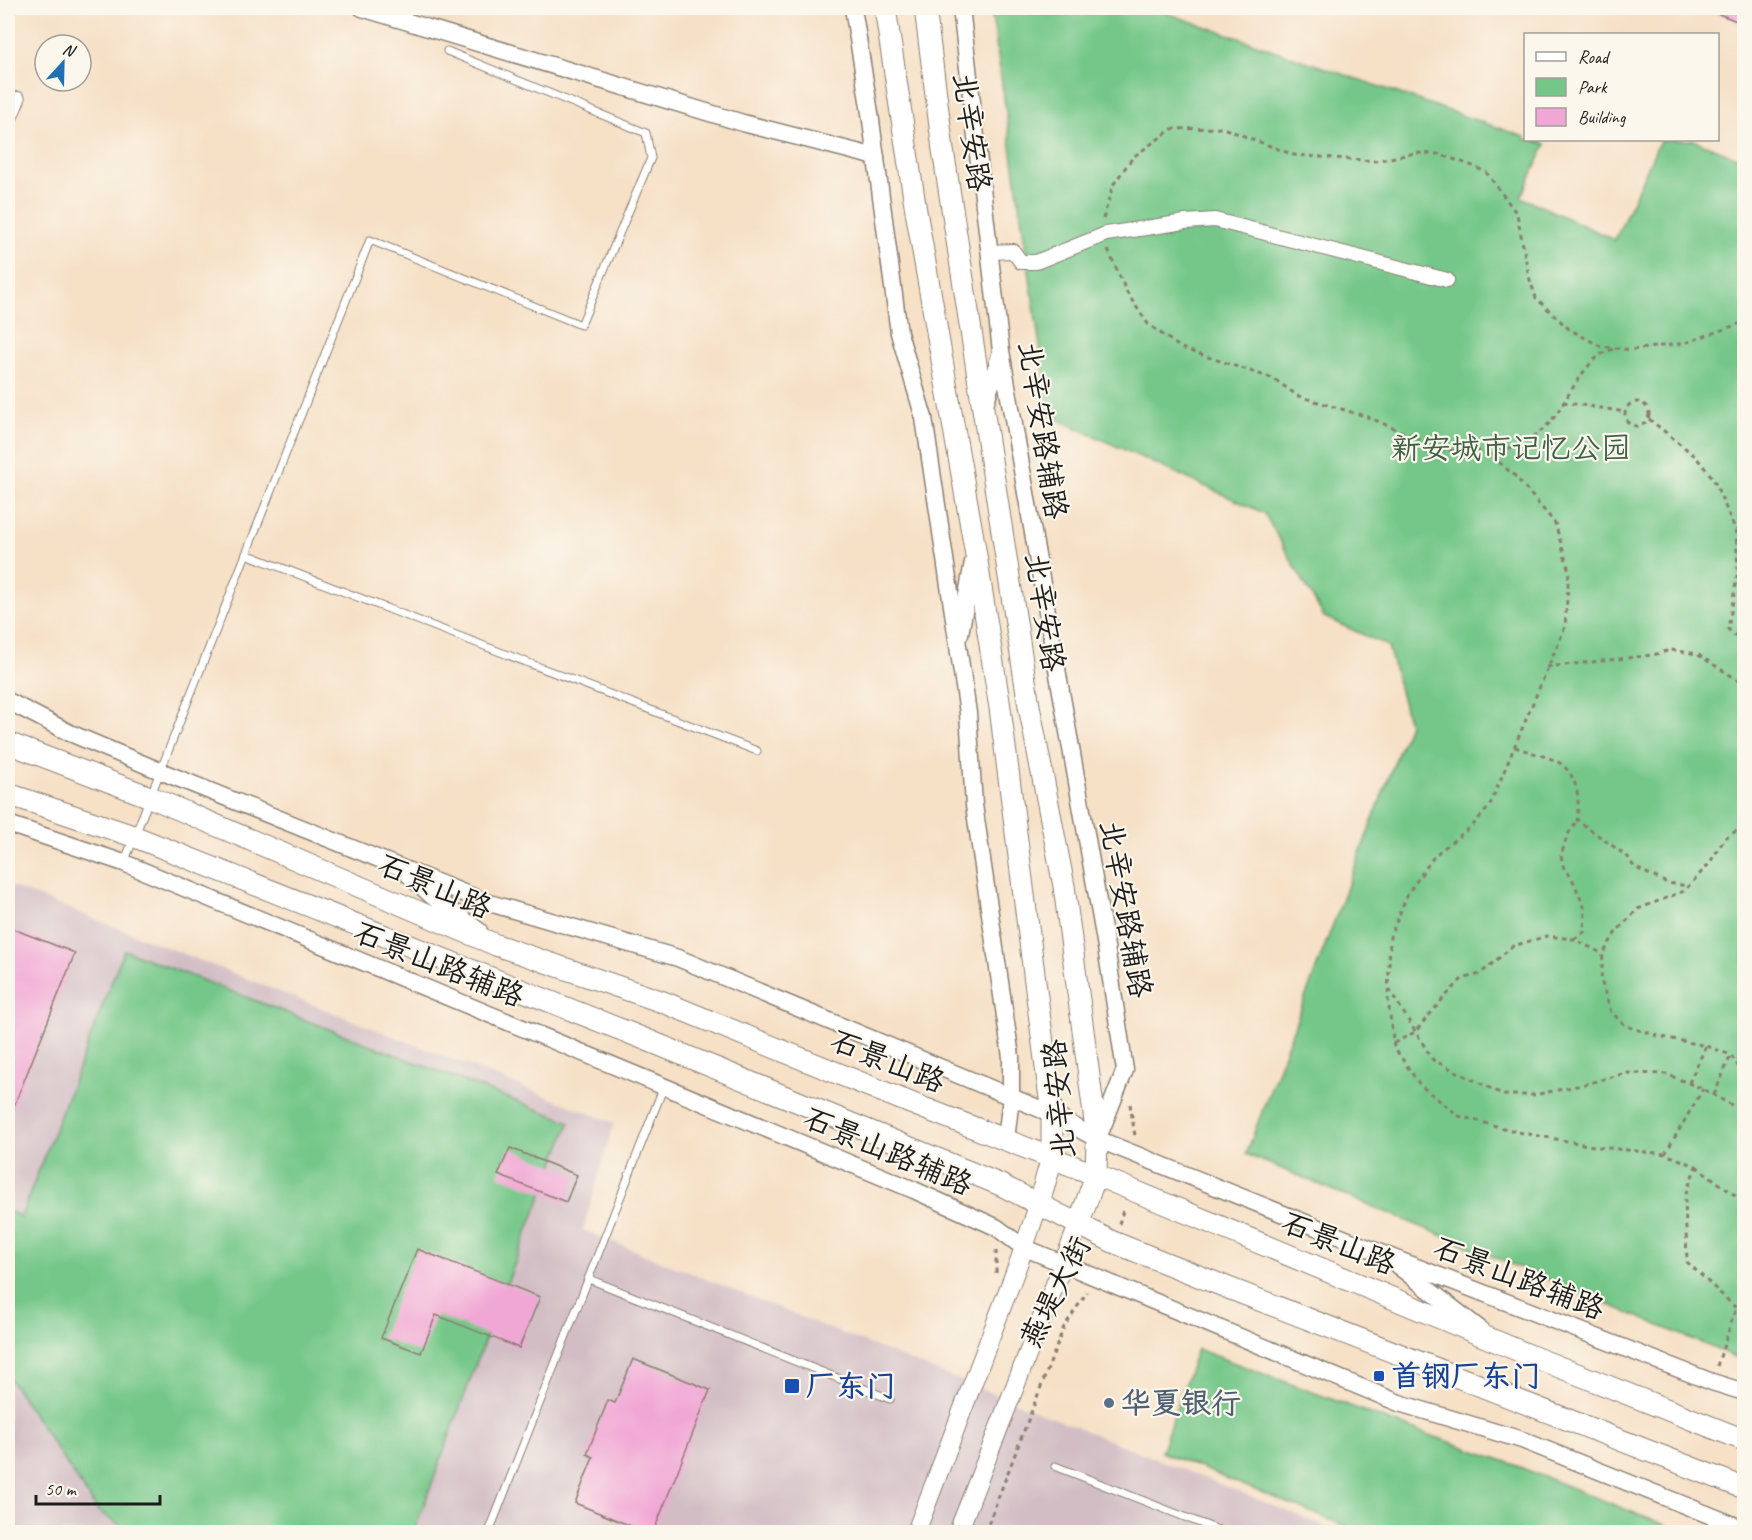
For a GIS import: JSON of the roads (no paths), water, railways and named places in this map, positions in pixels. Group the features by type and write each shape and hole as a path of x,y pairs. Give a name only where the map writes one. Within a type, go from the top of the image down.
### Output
{"main road":[{"name":"北辛安路","path":"885,8 916,211 975,549 1000,708 1052,1114 1052,1158 1039,1203"},
{"name":"北辛安路","path":"925,8 943,150 1029,706 1064,886 1097,1139 1096,1175 1079,1223"},
{"name":"石景山路","path":"8,743 150,797 496,945 663,1002 908,1102 1096,1175 1493,1340 1744,1440"},
{"path":"8,794 133,836 647,1040 1001,1185 1113,1242 1744,1488"},
{"name":"燕堤大街","path":"916,1533 1039,1203"},
{"name":"燕堤大街","path":"958,1533 1079,1223"}],"street":[{"path":"362,8 743,123 876,157"},
{"path":"853,8 876,157 899,333 924,418 968,714 974,805 1011,1057 1011,1097 1006,1140"},
{"name":"北辛安路辅路","path":"961,8 1001,351 1106,947 1125,1070 1097,1139"},
{"path":"8,123 18,99"},
{"path":"991,252 1013,251 1021,262 1036,262 1106,234 1215,219 1447,280"},
{"path":"983,409 1001,351"},
{"path":"958,648 975,549"},
{"name":"石景山路辅路","path":"8,701 70,733 160,771 486,902 678,958 1052,1114 1097,1139 1383,1254 1712,1382 1744,1392"},
{"path":"8,732 33,753"},
{"name":"石景山路辅路","path":"8,824 124,863 914,1190 996,1227 1023,1247 1399,1403 1522,1440 1744,1529"},
{"path":"400,867 432,896 496,945"},
{"path":"1383,1254 1493,1340"}],"lane":[{"path":"124,863 370,240 581,325 651,158 646,133 447,51"},
{"path":"246,554 757,751"},
{"path":"489,1533 664,1086"},
{"path":"589,1279 890,1400"},
{"path":"1055,1466 1223,1533"}],"place":[{"name":"首钢厂东门","path":"1379,1376"},
{"name":"厂东门","path":"792,1386"},
{"name":"华夏银行","path":"1109,1403"}],"park label":[{"name":"新安城市记忆公园","path":"1511,448"}]}
